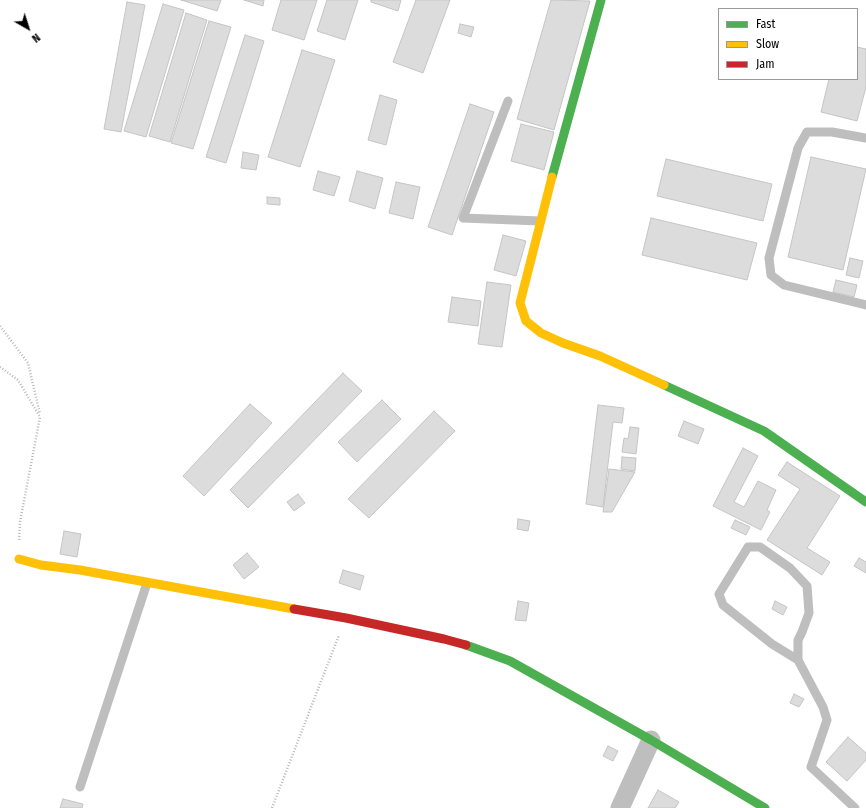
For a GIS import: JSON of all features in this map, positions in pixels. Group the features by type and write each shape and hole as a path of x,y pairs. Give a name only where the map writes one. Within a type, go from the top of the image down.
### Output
{"street":[{"path":"601,0 540,221 520,303 526,321 541,333 563,343 600,356 764,431 866,502"},
{"path":"19,559 346,618 444,639 479,649 510,661 651,740 765,808"},
{"path":"620,808 651,740"}],"lane":[{"path":"508,101 463,218 540,221"},
{"path":"866,138 832,132 808,132 798,148 769,258 771,275 784,285 866,305"},
{"path":"798,660 772,644 722,605 719,594 748,547 760,547 790,568 807,586 808,613 798,640 798,660 823,707 827,720 811,767 855,808"},
{"path":"80,787 147,583"}],"path":[{"path":"0,326 28,363 40,417 20,522 19,559"},
{"path":"0,367 18,380 40,417"},
{"path":"272,808 346,618"}],"building":[{"path":"181,0 221,0 217,11"},
{"path":"244,0 264,0 263,6"},
{"path":"281,0 317,0 304,40 272,30"},
{"path":"327,0 358,0 345,40 317,31"},
{"path":"371,0 401,0 398,11 371,2"},
{"path":"416,0 450,0 423,73 393,62"},
{"path":"551,0 590,1 554,130 517,119"},
{"path":"127,2 145,5 121,132 104,129"},
{"path":"163,4 184,10 146,137 124,131"},
{"path":"186,13 207,20 170,142 149,136"},
{"path":"209,21 231,27 193,149 171,143"},
{"path":"460,24 474,27 471,37 458,33"},
{"path":"245,35 264,41 226,163 206,157"},
{"path":"858,47 866,49 866,87 857,121 821,112 829,80 858,80"},
{"path":"302,50 335,60 300,167 268,157"},
{"path":"380,95 397,100 386,145 368,140"},
{"path":"470,104 494,112 452,235 428,227"},
{"path":"521,124 554,132 544,170 511,161"},
{"path":"243,152 259,155 256,170 241,168"},
{"path":"811,157 866,169 843,270 788,257"},
{"path":"666,159 772,184 763,221 657,196"},
{"path":"318,171 340,177 334,196 313,190"},
{"path":"357,171 383,178 375,209 349,201"},
{"path":"396,182 420,187 413,219 389,213"},
{"path":"267,197 280,198 280,205 267,204"},
{"path":"651,218 757,243 747,280 642,255"},
{"path":"503,235 526,241 516,276 494,270"},
{"path":"850,258 863,261 859,278 846,275"},
{"path":"836,280 857,285 854,297 833,292"},
{"path":"487,282 511,285 502,347 478,344"},
{"path":"452,297 481,301 478,326 448,322"},
{"path":"343,373 362,391 248,508 230,490"},
{"path":"382,400 401,419 357,462 338,442"},
{"path":"250,404 272,423 204,496 183,476"},
{"path":"598,405 624,408 622,423 613,422 603,507 586,504"},
{"path":"434,411 455,431 369,518 348,499"},
{"path":"684,421 704,429 698,444 678,436"},
{"path":"630,427 639,428 636,454 622,452 624,438 628,439"},
{"path":"743,448 758,456 734,502 744,507 758,481 776,490 767,510 770,512 761,530 713,506"},
{"path":"622,457 636,458 635,471 621,469"},
{"path":"787,462 840,496 807,548 830,562 822,575 767,540 800,489 778,475"},
{"path":"609,469 635,472 612,512 603,512"},
{"path":"298,494 305,503 294,511 287,502"},
{"path":"518,519 530,521 528,531 517,529"},
{"path":"735,520 750,527 746,535 731,528"},
{"path":"64,531 81,534 77,557 60,554"},
{"path":"247,553 259,567 244,579 233,565"},
{"path":"859,558 866,562 866,573 854,566"},
{"path":"343,570 364,576 360,590 339,583"},
{"path":"518,601 529,603 526,621 515,620"},
{"path":"775,601 787,607 783,615 772,609"},
{"path":"794,694 804,699 799,707 790,703"},
{"path":"848,737 866,753 866,760 847,781 826,762"},
{"path":"608,746 618,751 613,761 603,756"},
{"path":"658,790 679,802 675,808 648,808"},
{"path":"63,799 83,804 82,808 60,808"}],"traffic: fast":[{"path":"552,177 601,0"},
{"path":"664,385 764,431 866,502"},
{"path":"466,645 510,661 651,740 765,808"}],"traffic: slow":[{"path":"552,177 520,303 526,321 541,333 563,343 600,356 664,385"},
{"path":"19,559 41,565 80,570 294,609"}],"traffic: jam":[{"path":"294,609 346,618 466,645"}]}
